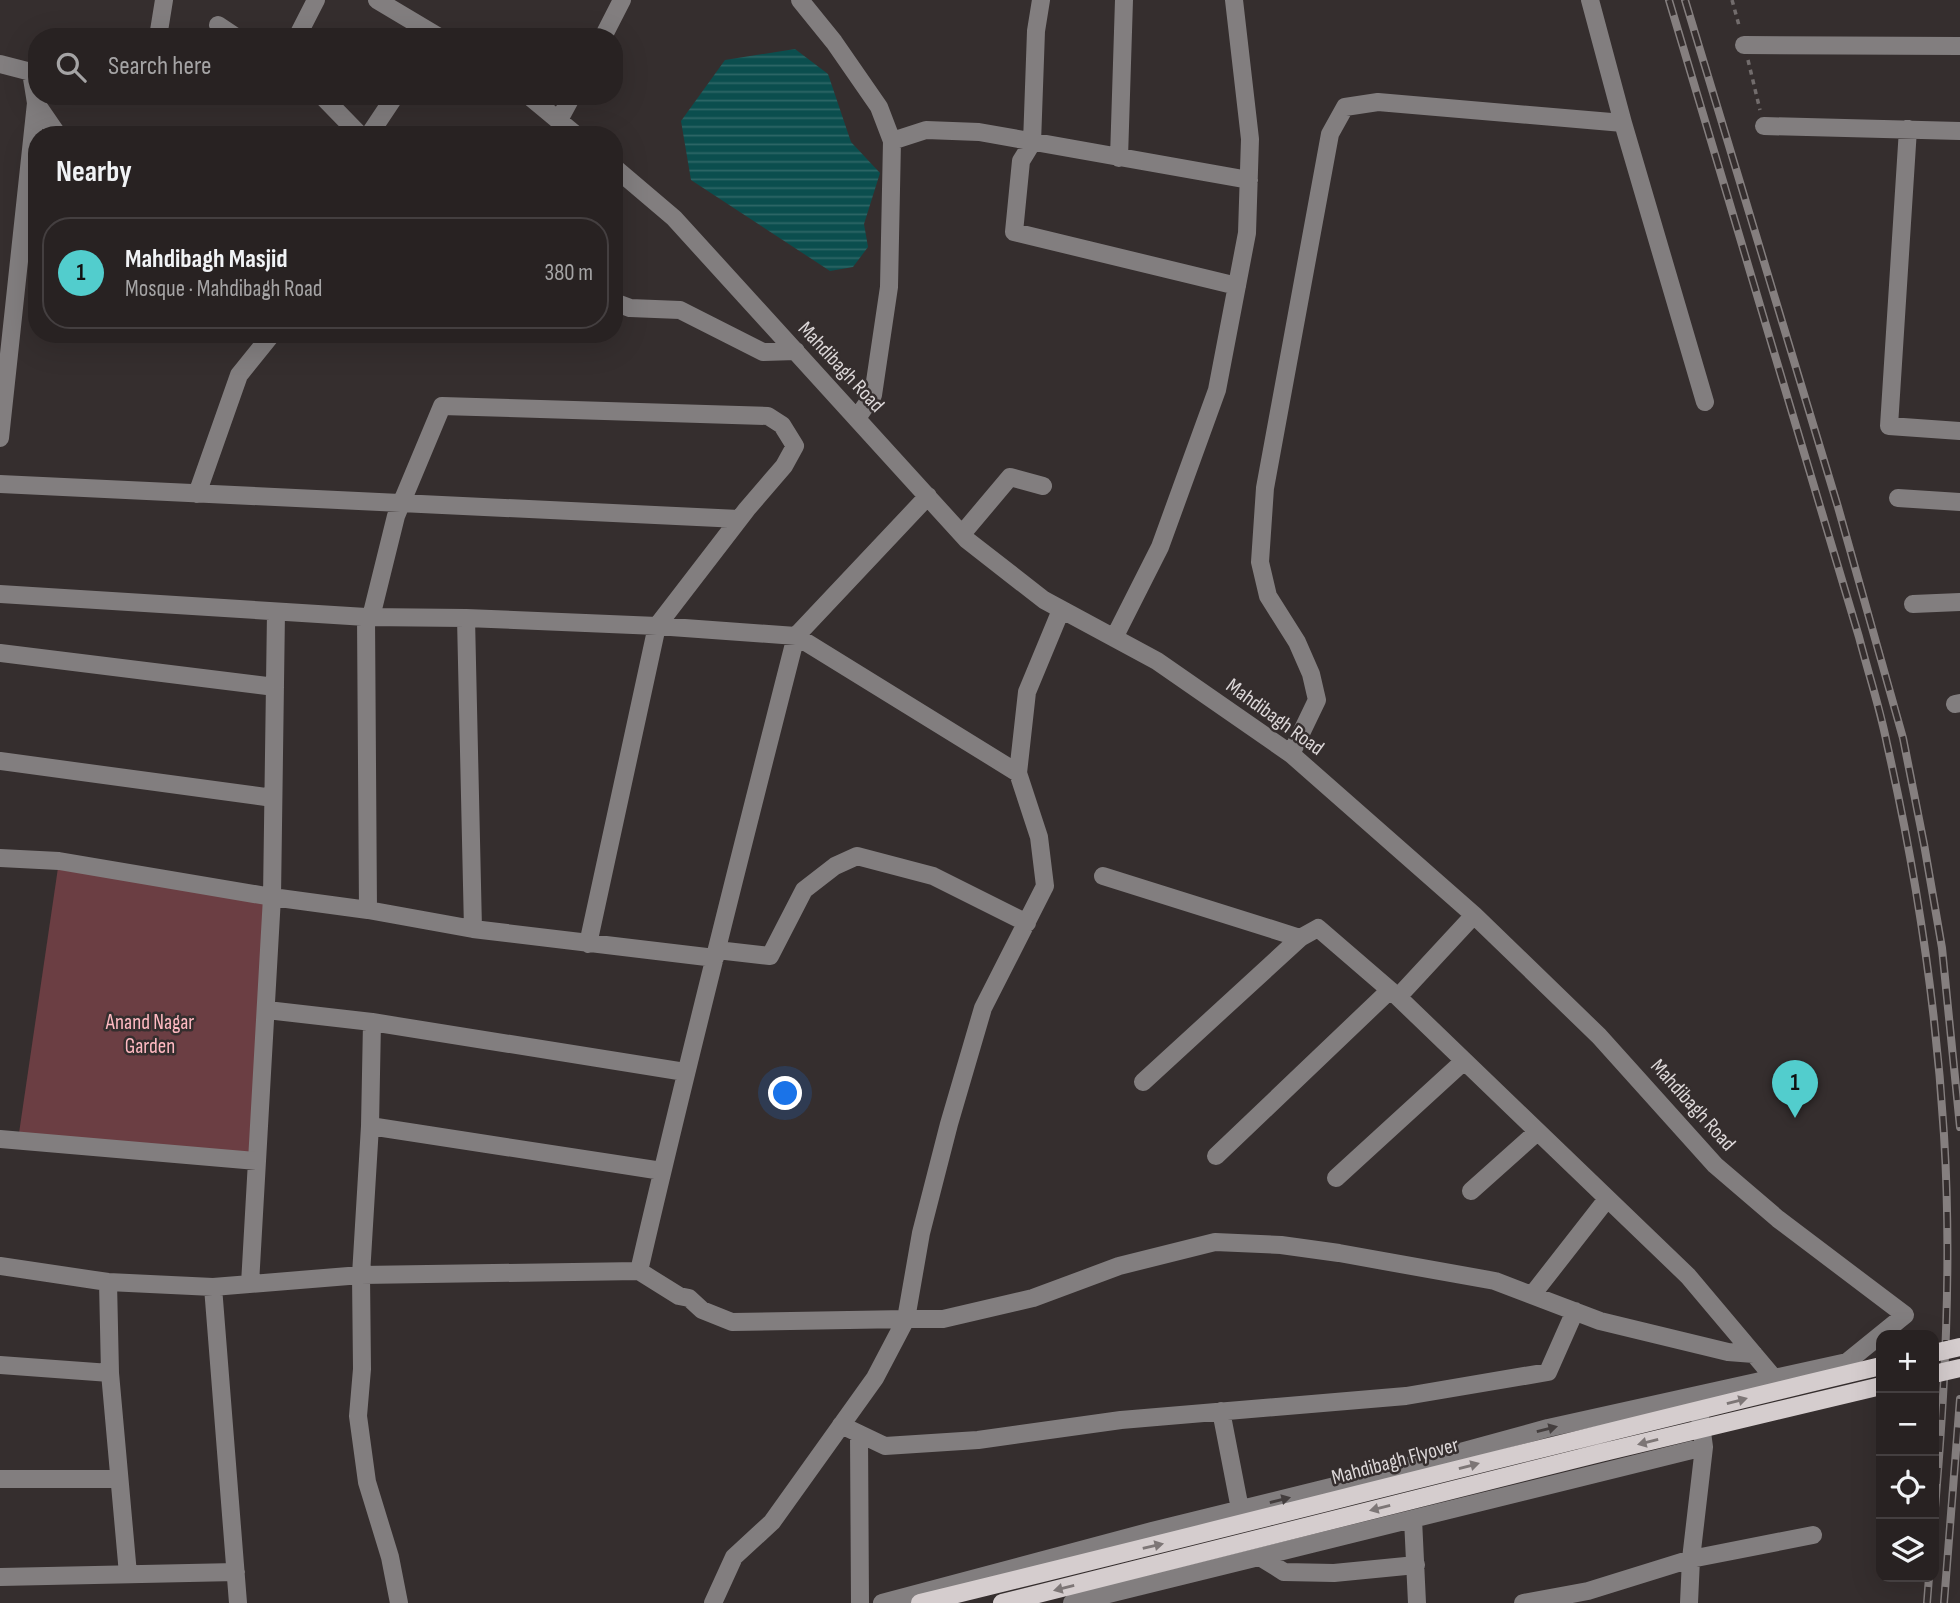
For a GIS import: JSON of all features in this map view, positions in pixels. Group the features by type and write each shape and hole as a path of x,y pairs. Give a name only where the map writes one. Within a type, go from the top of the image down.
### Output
{"main road":[{"path":"1939,1352 1960,1347"},
{"name":"Mahdibagh Flyover","path":"920,1603 1234,1527 1510,1455 1876,1367"},
{"path":"1939,1373 1960,1368"},
{"name":"Mahdibagh Flyover","path":"1002,1603 1600,1453 1876,1387"}],"street":[{"path":"159,28 164,0"},
{"path":"302,28 316,0"},
{"path":"377,0 424,28"},
{"path":"608,28 622,0"},
{"path":"800,0 834,42 879,107 892,141 889,287 873,395 857,418"},
{"path":"1041,0 1036,31 1032,143 1021,161 1014,232 1237,286"},
{"path":"1119,158 1124,0"},
{"path":"1114,638 1160,547 1213,402 1247,233 1250,139 1234,0"},
{"path":"1590,0 1704,402"},
{"path":"218,25 222,28"},
{"path":"1744,45 1960,46"},
{"path":"0,64 28,68"},
{"path":"1291,754 1317,700 1311,674 1268,596 1260,562 1265,488 1331,134 1345,107 1378,102 1623,122"},
{"path":"34,126 36,105"},
{"path":"37,105 52,126"},
{"path":"331,105 351,126"},
{"path":"375,126 389,105"},
{"path":"540,105 566,126"},
{"path":"559,120 567,105"},
{"path":"1764,126 1960,131"},
{"path":"1908,129 1889,426 1960,431"},
{"path":"892,141 926,130 979,132 1249,180"},
{"name":"Mahdibagh Road","path":"623,175 674,218 962,534 1044,600 1157,661 1291,754 1474,915 1600,1036 1715,1164 1778,1219 1905,1315 1847,1362 1774,1378"},
{"path":"0,438 28,177"},
{"path":"623,305 680,310 762,352 796,351"},
{"path":"197,494 239,375 265,343"},
{"path":"368,910 368,617 396,516 442,406 768,416 782,425 795,446 783,466 657,626 588,944"},
{"path":"962,534 1010,477 1043,486"},
{"path":"0,484 739,519"},
{"path":"639,1271 685,1072 796,636 928,496"},
{"path":"1898,498 1960,502"},
{"path":"0,594 368,617 657,626 796,636 1018,773"},
{"path":"1913,604 1960,602"},
{"path":"713,1603 734,1558 772,1522 875,1378 906,1319 924,1221 983,1008 1045,886 1040,837 1018,773 1027,692 1061,610"},
{"path":"250,1284 272,897 276,612"},
{"path":"466,618 473,929"},
{"path":"0,653 275,687"},
{"path":"0,761 273,798"},
{"path":"0,858 59,860 473,929 588,944 770,956 804,890 835,866 857,856 933,876 1027,923"},
{"path":"1103,876 1300,938"},
{"path":"1216,1156 1394,993 1474,915"},
{"path":"882,1603 1359,1480 1548,1428 1774,1378 1688,1276 1394,993 1318,928 1300,938 1143,1082"},
{"path":"267,1010 372,1022 685,1072"},
{"path":"372,1022 370,1126 361,1275 362,1369 358,1416 368,1482 390,1557 399,1603"},
{"path":"1336,1178 1464,1061"},
{"path":"370,1126 662,1171"},
{"path":"1471,1191 1537,1132"},
{"path":"0,1139 257,1161"},
{"path":"1532,1295 1607,1199"},
{"path":"0,1266 108,1282 213,1287 361,1275 639,1271 679,1296 689,1298 702,1310 732,1322 943,1319 1033,1298 1119,1266 1215,1242 1281,1245 1339,1252 1494,1281 1600,1321 1728,1352 1754,1354"},
{"path":"108,1282 110,1373 128,1574"},
{"path":"213,1287 238,1603"},
{"path":"841,1425 885,1446 951,1442 1121,1420 1406,1396 1548,1372 1575,1311"},
{"path":"0,1365 110,1373"},
{"path":"1689,1603 1691,1559 1704,1447 1697,1396"},
{"path":"1221,1411 1240,1509"},
{"path":"859,1434 860,1603"},
{"path":"1072,1603 1704,1447"},
{"path":"0,1479 120,1479"},
{"path":"1413,1519 1417,1603"},
{"path":"1531,1602 1587,1597 1691,1559 1813,1535"},
{"path":"1260,1557 1284,1572 1334,1573 1416,1565"},
{"path":"0,1577 236,1572"}],"green space":[{"name":"Anand Nagar Garden","path":"59,861 272,897 257,1161 18,1140"}],"water":[{"path":"795,49 828,74 851,142 880,173 864,224 868,247 853,267 830,271 691,180 681,121 725,60"}],"railway":[{"path":"1669,0 1874,690 1916,889 1936,1037 1946,1183 1946,1328 1934,1519"},
{"path":"1685,0 1838,507 1903,738 1942,948 1960,1127"},
{"path":"1944,1603 1960,1399"},
{"path":"1927,1603 1929,1582"}],"place":[{"name":"Mahdibagh Masjid","path":"1795,1118"}]}
